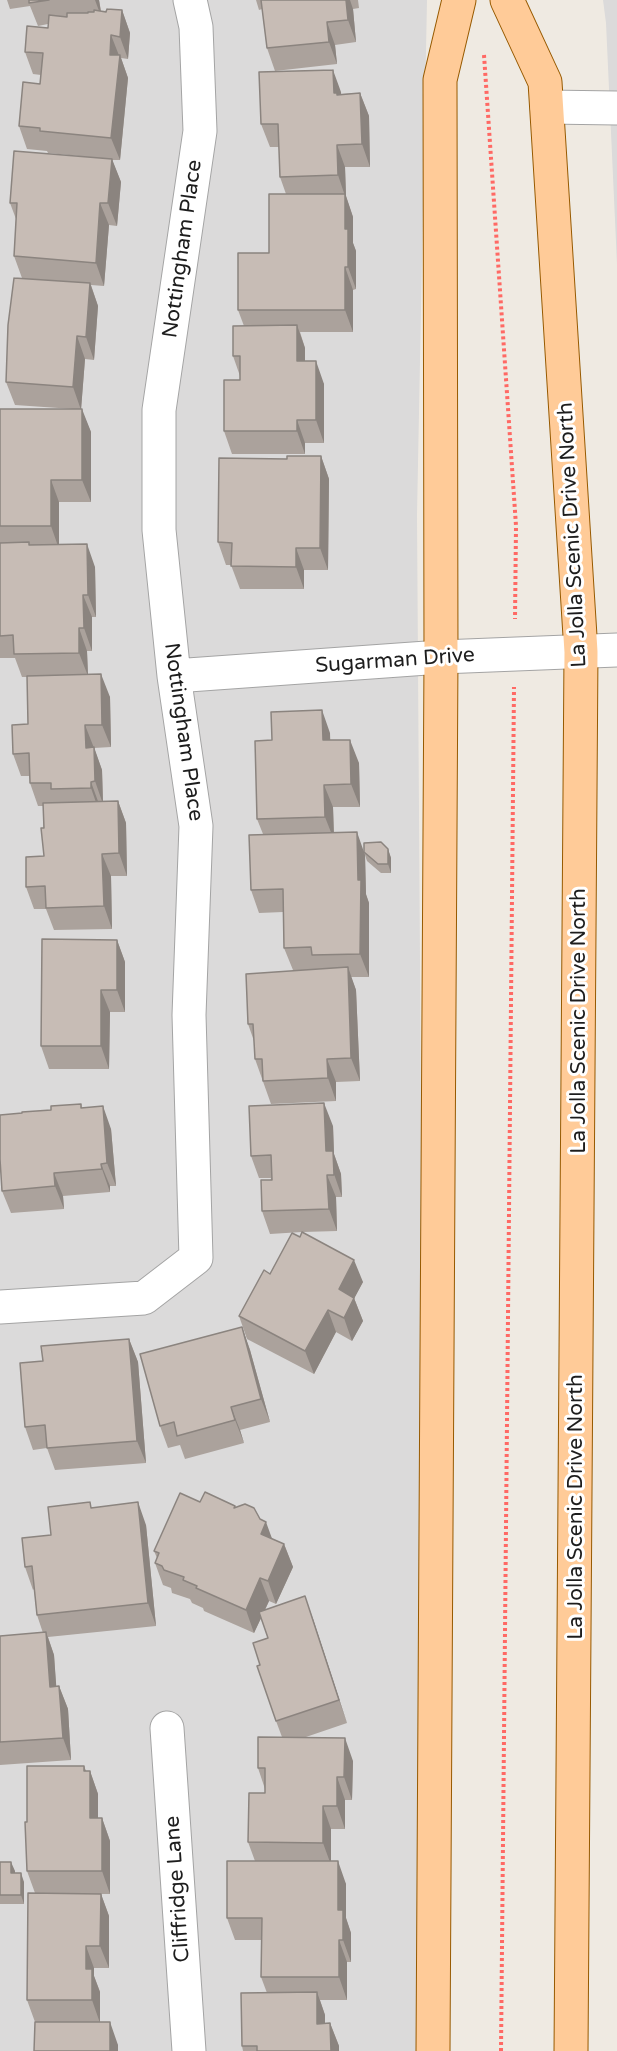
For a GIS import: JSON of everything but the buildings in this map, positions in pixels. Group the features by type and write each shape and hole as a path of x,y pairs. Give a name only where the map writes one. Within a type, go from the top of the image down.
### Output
{"main road":[{"path":"433,2051 441,657 440,80 459,0"},
{"name":"La Jolla Scenic Drive North","path":"507,0 545,82 581,652 571,2051"}],"street":[{"name":"Nottingham Place","path":"0,1307 144,1298 196,1258 189,1015 196,826 174,676 159,530 159,410 200,131 196,27 190,0"},
{"path":"547,107 617,108"},
{"name":"Sugarman Drive","path":"174,676 441,657 617,650"},
{"name":"Cliffridge Lane","path":"167,1728 189,2051"}],"path":[{"path":"483,48 516,526 515,604"},
{"path":"501,2051 514,684"}],"shaded area":[{"path":"0,0 427,0 417,515 421,1112 441,2051 0,2051"},
{"path":"603,0 617,0 617,264 606,23"}]}
